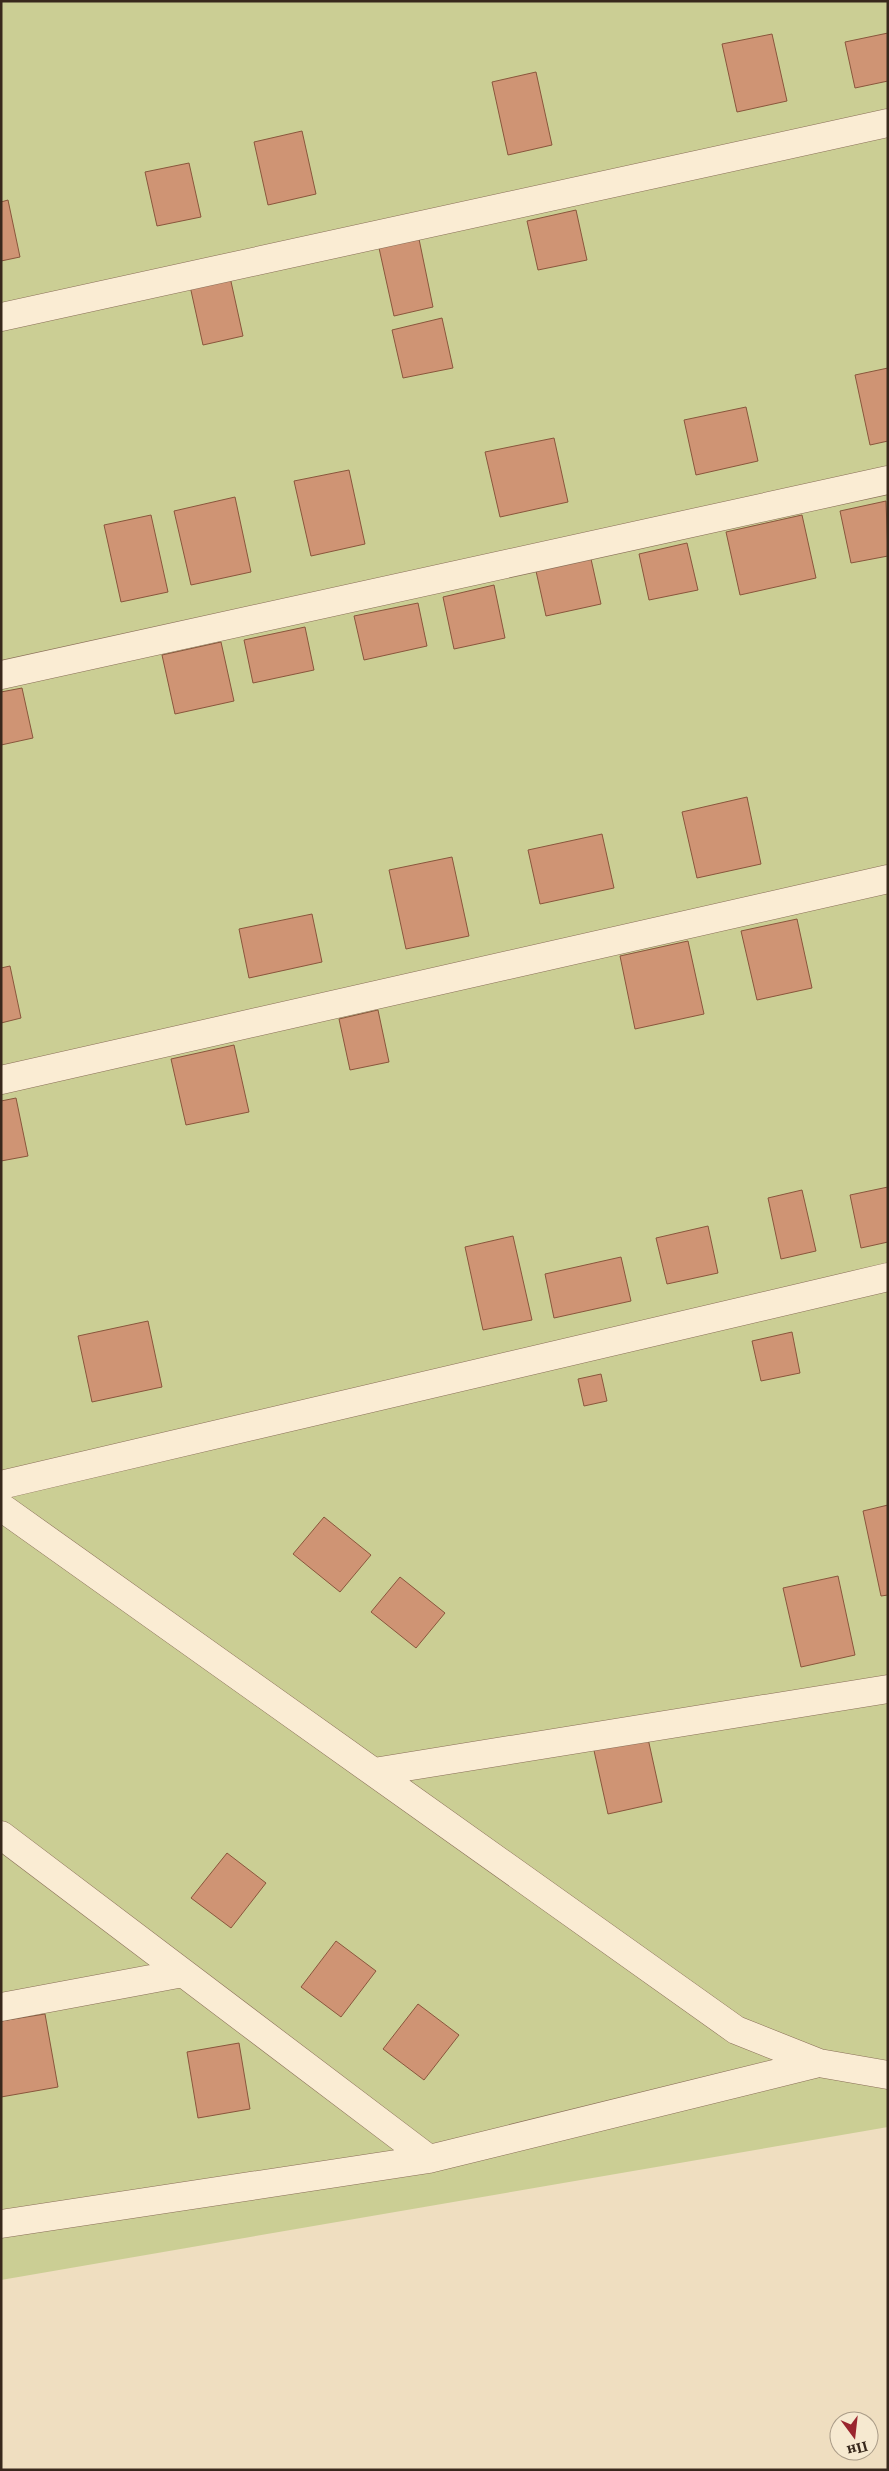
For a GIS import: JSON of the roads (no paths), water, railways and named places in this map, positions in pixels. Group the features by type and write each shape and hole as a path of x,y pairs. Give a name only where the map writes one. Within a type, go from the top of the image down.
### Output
{"street":[{"path":"1,317 888,123"},
{"path":"1,675 888,480"},
{"path":"1,1080 888,879"},
{"path":"1,1485 888,1277"},
{"path":"1,1507 736,2030 819,2063 888,2075"},
{"path":"374,1772 888,1689"},
{"path":"1,1835 428,2159"},
{"path":"1,2007 183,1973"},
{"path":"1,2224 428,2159 819,2063"}]}
